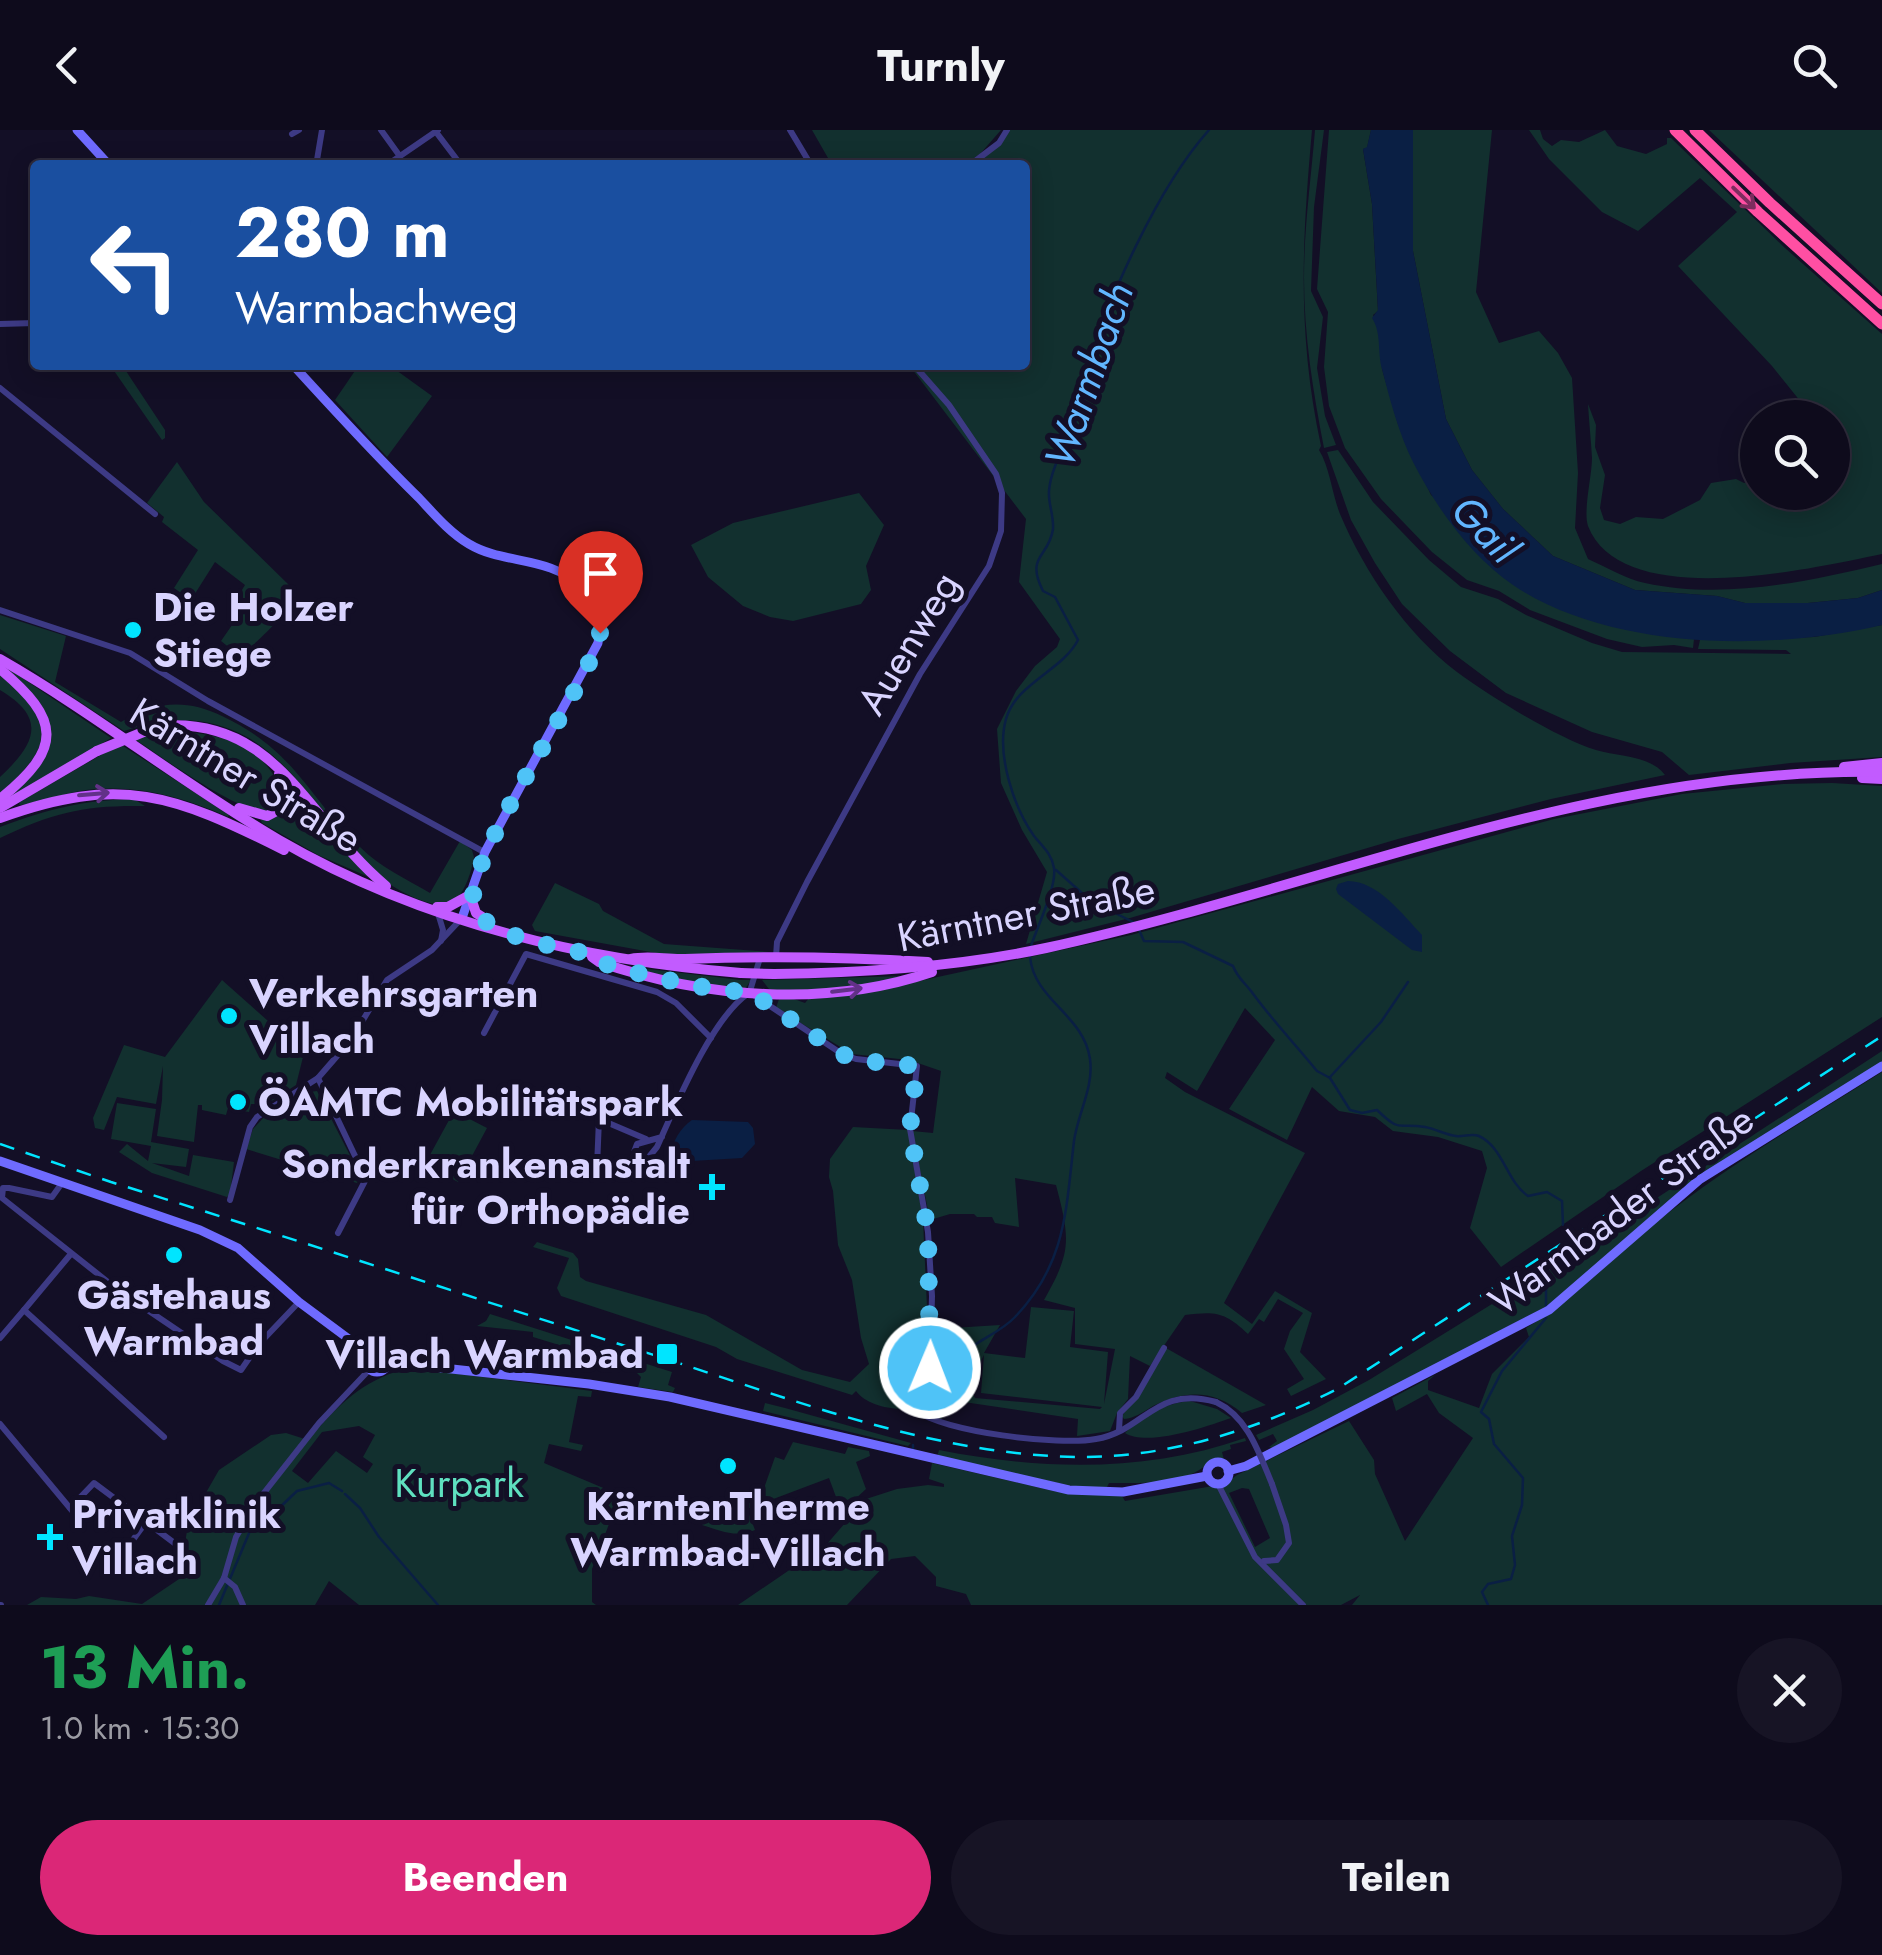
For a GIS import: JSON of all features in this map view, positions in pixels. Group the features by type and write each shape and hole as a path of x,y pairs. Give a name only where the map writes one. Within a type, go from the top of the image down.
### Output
{"highway":[{"path":"1695,130 1882,304"},
{"path":"1672,132 1882,324"}],"main road":[{"name":"Kärntner Straße","path":"0,658 69,700 203,793 306,855 394,893 496,929 589,954 741,973 889,970 957,964 1127,928 1556,808 1719,780 1832,771 1847,771 1860,778 1882,776"},
{"path":"0,669 34,700 45,721 46,733 36,767 0,799"},
{"path":"0,808 96,752 158,726 209,727 241,739 284,772 350,853 394,893"},
{"path":"203,793 215,793 248,813 266,816 276,812 282,808 286,790 270,760"},
{"path":"1832,771 1855,764 1882,763"},
{"path":"0,818 80,795 143,794 203,811 289,852 306,855"},
{"path":"434,908 448,907 470,894 476,913 496,929"},
{"path":"589,954 599,962 635,973 718,990 778,995 858,989 957,964"},
{"path":"625,960 644,956 669,960 776,957 957,964"}],"street":[{"path":"77,130 104,160"},
{"path":"316,160 322,130"},
{"path":"381,130 398,155"},
{"path":"790,130 808,160"},
{"path":"977,160 999,143 1007,130"},
{"path":"392,160 437,131 457,160"},
{"path":"0,324 30,323"},
{"path":"230,1200 250,1127 258,1117 318,1078 351,1040 388,980 441,941 462,918 485,852 598,643 600,623 594,602 570,576 466,543 298,370"},
{"name":"Auenweg","path":"776,957 777,942 807,882 920,674 989,566 999,542 1002,494 996,474 918,370"},
{"path":"0,388 155,514"},
{"path":"0,610 130,653 208,701 485,852"},
{"path":"434,908 442,930 441,941"},
{"path":"484,1033 526,954 657,992 676,1003 711,1038"},
{"path":"662,1136 637,1144 637,1158 648,1158 662,1136 711,1038 733,1004 750,992 760,958"},
{"path":"750,992 842,1054 856,1060 917,1066 910,1129 928,1232 932,1296 930,1368 915,1410 928,1419 998,1434 1061,1440 1096,1439 1165,1402 1198,1398 1216,1402 1229,1408 1253,1440 1286,1524 1289,1543 1277,1560 1263,1561"},
{"name":"Warmbader Straße","path":"388,1362 670,1397 1069,1490 1123,1492 1207,1476 1207,1469 1215,1462 1222,1463 1228,1471 1246,1466 1549,1310 1699,1180 1882,1066"},
{"path":"318,1078 366,1179 338,1233"},
{"path":"596,1167 599,1118 648,1140"},
{"name":"Warmbader Straße","path":"0,1160 214,1236 254,1259 299,1302 369,1354 382,1351 388,1362"},
{"path":"62,1183 52,1197 4,1188 2,1198 70,1255 223,1361 241,1370 259,1344 299,1302"},
{"path":"0,1338 70,1255"},
{"path":"24,1310 164,1437"},
{"path":"1118,1430 1122,1410 1136,1397 1164,1348"},
{"path":"208,1605 228,1581 236,1537 256,1503 319,1422 370,1369 366,1364 369,1354"},
{"name":"Warmbader Straße","path":"370,1369 382,1371 388,1362"},
{"path":"0,1424 78,1519"},
{"path":"1207,1476 1218,1484 1225,1482 1228,1471"},
{"path":"70,1508 94,1483 177,1544"},
{"path":"1218,1484 1255,1557 1303,1605"},
{"path":"108,1574 146,1522"},
{"path":"228,1581 243,1605"}],"green space":[{"path":"812,130 1001,130 971,160 829,160"},
{"path":"1010,130 1312,130 1304,250 1308,365 1319,450 1340,514 1362,558 1404,620 1457,672 1563,736 1596,750 1643,760 1665,775 1551,799 1398,839 1130,918 1026,944 1047,872 1001,783 997,729 1016,691 1060,639 1019,582 1026,519 913,370 1030,370 1030,160 977,160"},
{"path":"1315,130 1324,130 1314,207 1311,291 1323,317 1317,368 1325,416 1336,445 1324,448 1304,300"},
{"path":"1329,130 1371,130 1367,148 1363,149 1372,204 1378,311 1373,315 1380,330 1382,369 1398,424 1431,495 1588,619 1694,639 1693,648 1642,647 1607,639 1530,610 1499,591 1467,580 1432,552 1381,499 1345,448 1329,406 1324,367 1328,312 1317,289"},
{"path":"1413,130 1492,130 1476,292 1499,343 1539,331 1572,378 1578,473 1575,528 1588,559 1638,581 1704,590 1764,587 1882,564 1882,590 1858,598 1808,603 1745,603 1717,596 1635,590 1553,556 1503,509 1472,470 1446,419 1413,251"},
{"path":"1529,130 1540,130 1552,146 1561,140 1579,142 1605,130 1617,146 1646,154 1671,138 1785,248 1882,334 1882,554 1812,568 1722,578 1678,577 1639,569 1608,553 1587,520 1592,458 1588,404 1596,425 1595,447 1605,475 1600,508 1604,520 1620,524 1636,517 1663,519 1700,500 1711,483 1736,479 1740,481 1740,510 1850,510 1850,400 1799,400 1678,266 1737,212 1700,178 1638,231 1602,212 1549,159"},
{"path":"1709,130 1882,130 1882,293"},
{"path":"113,370 125,370 165,430 162,440"},
{"path":"356,370 396,370 432,396 387,457 335,400"},
{"path":"1338,450 1373,502 1461,587 1498,599 1592,643 1622,652 1791,654 1786,650 1698,649 1700,640 1814,637 1882,625 1882,757 1689,775 1662,752 1592,732 1506,693 1450,651 1402,604 1351,520 1327,452"},
{"path":"177,462 204,502 291,587 282,615 241,657 221,641 239,615 231,608 245,585 215,562 191,600 174,588 198,550 162,522 164,517 147,503"},
{"path":"859,493 884,525 866,566 871,590 861,604 793,621 770,617 743,606 708,577 691,545 733,523"},
{"path":"0,615 66,636 55,682 121,722 159,706 183,705 222,716 247,730 284,759 368,854 430,893 460,841 472,850 474,857 463,890 450,903 433,904 386,882 347,843 286,768 234,730 188,720 124,731 0,649"},
{"path":"6,667 111,738 10,798 43,760 46,715 39,701"},
{"path":"0,673 32,706 42,734 31,761 0,794 0,777 21,754 31,732 25,711 0,690"},
{"path":"160,731 198,733 248,749 273,774 282,792 277,806 270,811 258,811 241,805 133,738"},
{"path":"120,744 228,817 174,797 137,790 80,791 19,805"},
{"path":"1783,784 1882,786 1882,1017 1641,1171 1501,1267 1470,1228 1487,1168 1482,1151 1438,1137 1393,1131 1375,1117 1339,1111 1312,1087 1287,1140 1229,1109 1275,1040 1245,1008 1197,1091 1167,1072 1165,1078 1305,1153 1224,1303 1252,1324 1275,1291 1312,1313 1300,1352 1326,1379 1291,1396 1287,1389 1304,1379 1284,1349 1290,1331 1303,1313 1278,1299 1264,1322 1259,1319 1248,1334 1220,1315 1185,1315 1150,1366 1130,1356 1128,1399 1110,1431 1077,1436 1078,1419 957,1401 941,1419 927,1414 921,1399 934,1362 936,1329 1000,1325 984,1353 1025,1358 1031,1307 1074,1311 1070,1347 1108,1352 1104,1404 1115,1349 1075,1344 1075,1308 1044,1300 1060,1269 1066,1244 1056,1185 1015,1178 1019,1227 974,1214 950,1214 930,1220 912,1131 933,1133 941,1071 909,1060 852,1054 776,1008 779,999 805,1003 811,996 869,992 1131,935 1554,819 1682,794","holes":["984,1355 981,1393 1102,1407 975,1398 968,1385"]},
{"path":"289,786 371,878 318,855 262,823 261,820 270,819"},
{"path":"134,799 145,806 70,812 0,838 0,827 50,810"},
{"path":"555,883 599,904 603,911 664,944 769,952 678,957 535,931 532,925"},
{"path":"644,971 751,980 745,989 711,986"},
{"path":"905,976 820,991 769,989 762,980"},
{"name":"Verkehrsgarten Villach","path":"222,980 304,1053 296,1085 267,1104 251,1104 249,1112 228,1108 226,1115 202,1110 202,1105 198,1105 194,1142 157,1136 163,1066 156,1104 117,1097 104,1130 95,1128 93,1118 124,1045 165,1057"},
{"path":"1882,1051 1882,1062 1681,1190 1553,1303 1274,1448 1269,1447 1277,1441 1273,1434 1259,1440 1256,1435 1369,1380 1539,1275"},
{"path":"1882,1072 1882,1605 1352,1605 1360,1595 1341,1605 971,1605 966,1594 936,1586 936,1577 915,1556 891,1559 847,1605 738,1605 826,1545 866,1499 897,1489 944,1487 929,1479 932,1463 1058,1492 1122,1496 1125,1501 1225,1484 1349,1421 1374,1460 1375,1474 1405,1541 1473,1438 1439,1413 1427,1394 1396,1411 1392,1398 1435,1375 1428,1381 1428,1390 1479,1408 1492,1374 1529,1337 1526,1328 1561,1304 1685,1200","holes":["1249,1489 1270,1538 1255,1547 1229,1493"]},
{"path":"317,1091 360,1175 357,1183 246,1149 253,1129 265,1116 268,1120"},
{"path":"117,1103 156,1109 151,1142 189,1149 186,1167 152,1163 189,1176 193,1155 234,1162 230,1194 227,1197 152,1173 119,1152 127,1144 148,1161 151,1146 111,1139"},
{"path":"454,1111 487,1128 458,1182 425,1164"},
{"path":"853,1127 908,1130 923,1220 929,1351 928,1364 917,1371 927,1372 909,1408 880,1406 856,1391 852,1395 737,1359 716,1347 561,1296 557,1288 569,1258 533,1247 537,1242 573,1253 578,1259 580,1277 586,1281 706,1315 802,1370 850,1382 869,1364 852,1280 838,1245 829,1177 830,1159"},
{"path":"490,1314 672,1372 668,1385 675,1388 673,1392 638,1387 641,1377 631,1367 533,1337 533,1332 477,1326"},
{"path":"1166,1348 1266,1405 1242,1413 1210,1396 1187,1395 1124,1419 1122,1416"},
{"name":"Kurpark","path":"395,1372 442,1372 592,1391 591,1397 578,1396 569,1442 583,1445 581,1451 549,1444 544,1463 620,1495 592,1569 592,1602 596,1605 359,1605 329,1581 315,1605 27,1605 41,1597 89,1596 142,1604 185,1575 188,1524 219,1470 271,1435 286,1433 308,1440 347,1399","holes":["359,1426 375,1435 363,1457 373,1464 367,1473 336,1451 308,1483 292,1471 322,1432"]},
{"path":"1190,1401 1231,1418 1162,1437 1125,1433 1154,1411"},
{"path":"765,1403 911,1443 908,1446 763,1411"},
{"path":"1245,1438 1246,1441 1230,1445 1231,1449 1222,1452 1224,1460 1210,1461 1189,1475 1163,1481 1109,1483 1106,1489 1077,1487 937,1457 939,1450 1016,1461 1093,1465 1170,1457"},
{"path":"793,1442 845,1454 848,1447 869,1451 870,1456 856,1462 866,1489 852,1502 839,1505 829,1478 747,1509 755,1530 735,1534 702,1525 704,1520 715,1520 715,1515 737,1510 763,1491 775,1457 784,1460"}],"water":[{"name":"Gail","path":"1371,130 1413,130 1413,251 1446,419 1472,470 1503,509 1553,556 1635,590 1717,596 1745,603 1808,603 1858,598 1882,590 1882,625 1791,639 1742,641 1644,634 1552,607 1513,585 1483,560 1444,514 1413,462 1382,369 1372,318 1378,310 1372,204 1363,149"},
{"path":"1348,881 1370,887 1398,909 1422,935 1422,952 1412,950 1338,894 1338,884"},
{"path":"692,1120 748,1122 755,1144 742,1158 675,1162 670,1155 673,1145"}],"waterway":[{"name":"Warmbach","path":"1030,949 1049,897 1054,868 1014,796 1003,748 1011,707 1078,640 1055,597 1043,591 1036,570 1053,529 1051,481 1079,412 1095,346 1120,280 1171,182 1209,130"},
{"path":"1056,870 1091,901 1135,923"},
{"path":"1139,930 1144,941 1183,942 1233,966 1317,1071 1330,1078 1350,1110 1377,1110 1400,1126 1479,1136 1494,1148 1528,1196 1547,1192 1562,1201 1563,1225"},
{"name":"Warmbach","path":"927,1409 959,1358 1009,1322 1032,1297 1045,1277 1061,1235 1074,1141 1090,1080 1090,1059 1079,1031 1040,985 1030,957"},
{"path":"1330,1077 1381,1022 1408,982"},
{"path":"1546,1273 1546,1306"},
{"path":"1488,1605 1482,1592 1488,1584 1511,1579 1515,1565 1512,1536 1522,1505 1523,1478 1494,1444 1489,1419 1481,1412 1502,1371 1546,1318"},
{"path":"219,1605 252,1526 297,1491 329,1483 342,1491"},
{"path":"345,1494 438,1605"}],"railway":[{"path":"0,1144 870,1424 977,1448 1086,1457 1152,1451 1217,1437 1279,1416 1339,1388 1882,1036"}],"place":[{"name":"Die Holzer Stiege","path":"133,630"},
{"name":"Verkehrsgarten Villach","path":"229,1016"},
{"name":"ÖAMTC Mobilitätspark","path":"238,1102"},
{"name":"Sonderkrankenanstalt für Orthopädie","path":"712,1187"},
{"name":"Gästehaus Warmbad","path":"174,1255"},
{"name":"Villach Warmbad","path":"667,1354"},
{"name":"KärntenTherme Warmbad-Villach","path":"728,1466"},
{"name":"Privatklinik Villach","path":"50,1537"}],"route":[{"path":"600,633 572,694 485,852 470,894 476,913 496,929 589,954 618,969 718,990 750,992 842,1054 856,1060 917,1066 910,1129 928,1232 932,1296 930,1368"}]}
